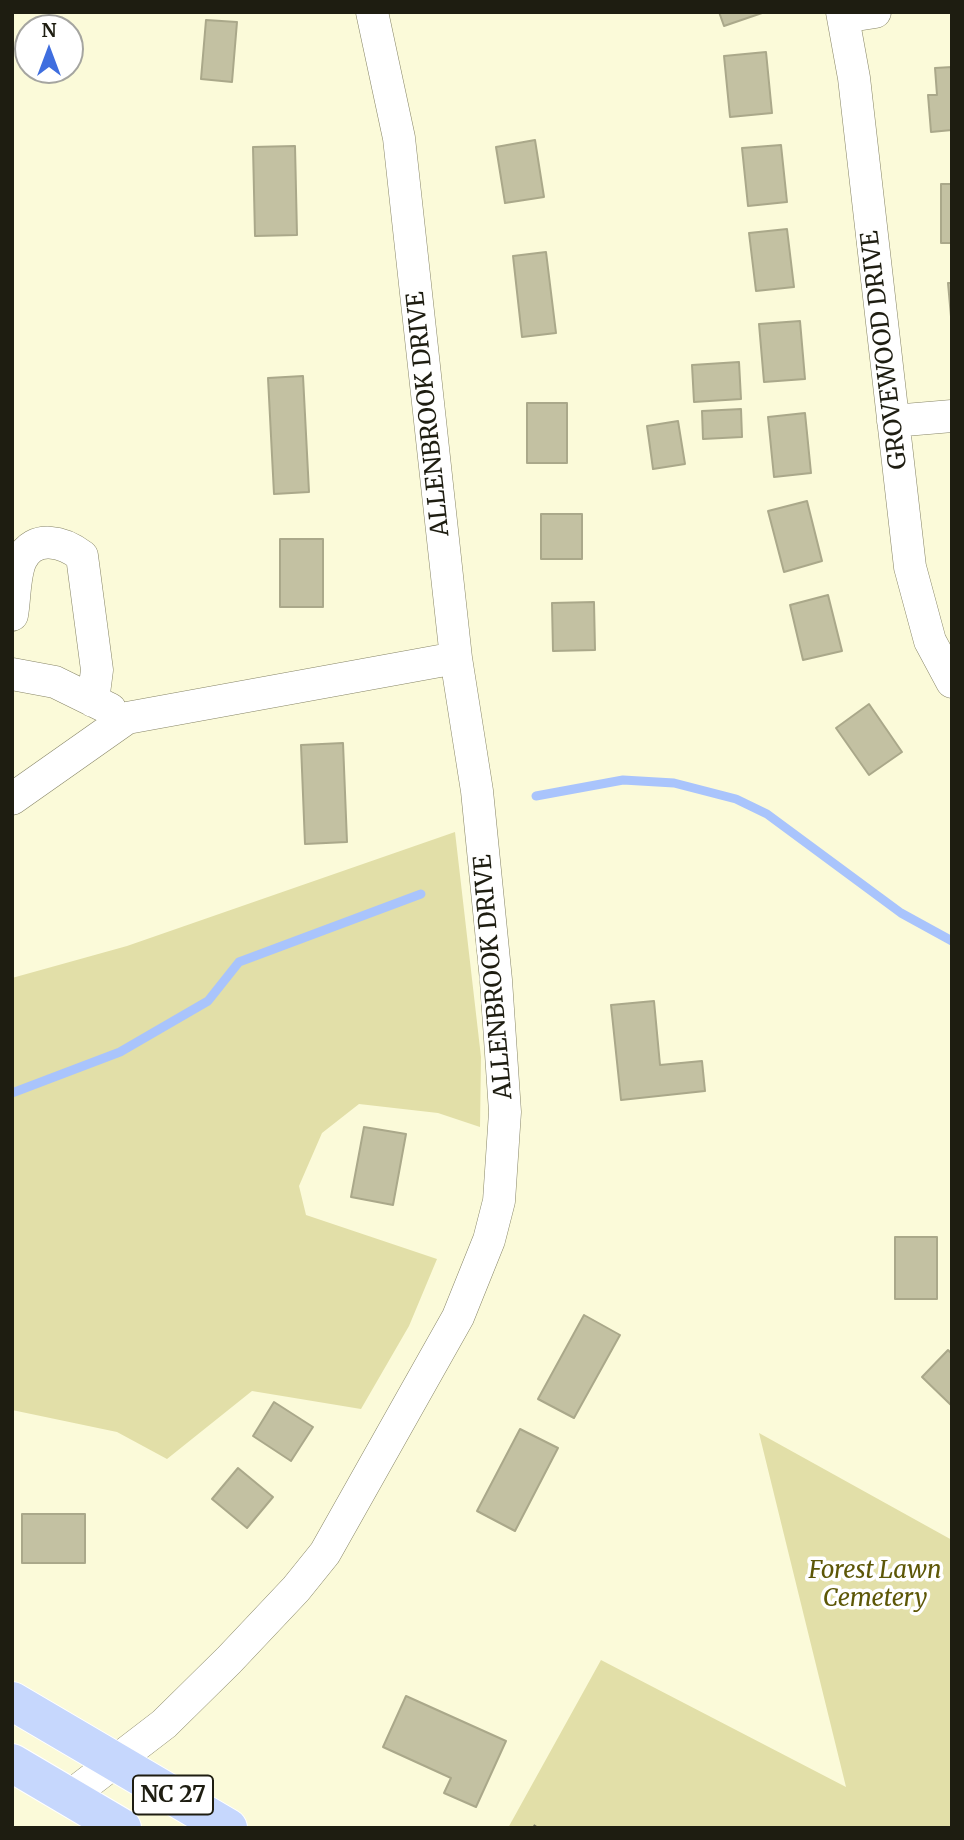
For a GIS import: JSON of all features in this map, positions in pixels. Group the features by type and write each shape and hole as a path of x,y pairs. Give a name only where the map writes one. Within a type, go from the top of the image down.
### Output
{"main road":[{"name":"NC 27","path":"12,1701 228,1828"},
{"name":"NC 27","path":"12,1763 122,1828"}],"street":[{"name":"ALLENBROOK DRIVE","path":"69,1797 117,1763 158,1729 296,1590 325,1553 429,1373 458,1317 489,1240 499,1201 505,1112 477,791 456,658 399,138 372,12"},
{"path":"842,15 875,12"},
{"name":"GROVEWOOD DRIVE","path":"842,15 854,78 916,598 930,641 952,682"},
{"path":"893,421 952,416"},
{"path":"12,615 22,560 37,544 67,544 82,556 97,670 93,701"},
{"path":"12,799 127,718 456,658"},
{"path":"12,674 55,682 127,718"}],"green space":[{"path":"455,832 481,1057 480,1127 438,1113 359,1104 322,1133 299,1186 306,1215 437,1259 409,1326 361,1409 252,1391 167,1459 117,1432 12,1410 12,978 127,946"},
{"name":"Forest Lawn Cemetery","path":"759,1433 952,1540 952,1828 508,1828 601,1660 846,1787"}],"building":[{"path":"719,12 761,12 762,13 724,26"},
{"path":"206,20 237,22 232,82 201,79"},
{"path":"766,52 772,113 730,117 724,56"},
{"path":"952,67 952,130 931,132 928,95 937,95 935,68"},
{"path":"535,140 544,197 505,203 496,147"},
{"path":"781,145 787,202 748,206 742,148"},
{"path":"295,146 297,235 255,236 253,147"},
{"path":"941,184 952,184 952,243 941,243"},
{"path":"787,229 794,287 756,291 749,233"},
{"path":"546,252 556,333 522,337 513,256"},
{"path":"948,283 952,283 952,328"},
{"path":"800,321 805,379 764,382 759,324"},
{"path":"739,362 741,399 694,402 692,365"},
{"path":"303,376 309,492 274,494 268,378"},
{"path":"527,403 567,403 567,463 527,463"},
{"path":"741,409 742,437 703,439 702,411"},
{"path":"805,413 811,473 774,477 768,417"},
{"path":"678,421 685,464 653,469 647,426"},
{"path":"807,501 822,561 784,572 768,511"},
{"path":"541,514 582,514 582,559 541,559"},
{"path":"280,539 323,539 323,607 280,607"},
{"path":"828,595 842,651 803,660 790,605"},
{"path":"594,602 595,650 553,651 552,603"},
{"path":"869,704 902,752 869,775 836,728"},
{"path":"343,743 347,842 305,844 301,745"},
{"path":"654,1001 660,1065 702,1061 705,1091 621,1100 611,1005"},
{"path":"364,1127 406,1134 393,1205 351,1197"},
{"path":"895,1237 937,1237 937,1299 895,1299"},
{"path":"584,1315 620,1335 574,1418 538,1399"},
{"path":"948,1350 952,1354 952,1406 922,1377"},
{"path":"274,1402 313,1427 291,1461 253,1436"},
{"path":"520,1429 558,1448 515,1531 477,1511"},
{"path":"238,1468 273,1497 247,1528 212,1499"},
{"path":"22,1514 85,1514 85,1563 22,1563"},
{"path":"406,1696 506,1741 476,1807 444,1793 451,1778 383,1747"}],"waterway":[{"path":"536,796 623,780 674,783 736,799 767,814 901,913 952,941"},
{"path":"12,1093 120,1052 208,1001 239,962 421,894"}]}
